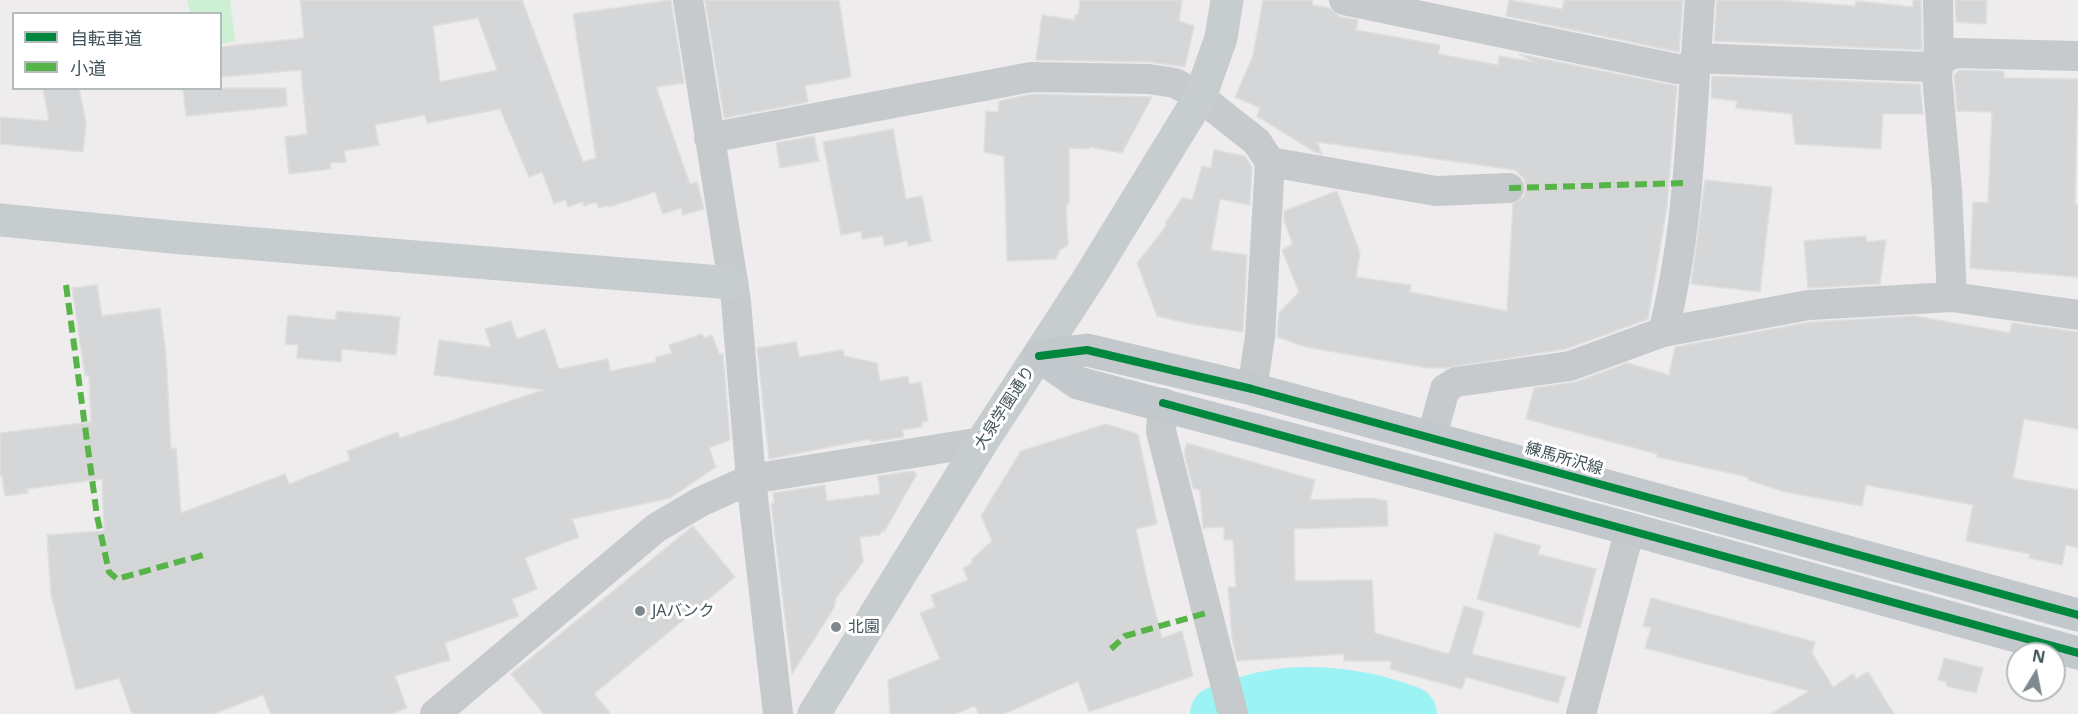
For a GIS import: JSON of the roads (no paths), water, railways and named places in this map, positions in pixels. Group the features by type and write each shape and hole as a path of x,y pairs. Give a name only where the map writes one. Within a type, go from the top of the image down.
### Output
{"main road":[{"name":"練馬所沢線","path":"1039,356 1087,350 1252,389 1432,436 2078,615"},
{"path":"1039,356 1078,383 1630,529 2078,653"}],"street":[{"path":"688,0 732,283 751,479 778,714"},
{"name":"大泉学園通り","path":"814,714 982,442 1039,356 1200,97 1221,38 1227,0"},
{"path":"1344,0 1677,69 1695,64 1926,67 1955,53 2076,56"},
{"path":"1663,332 1675,282 1700,0"},
{"path":"1938,0 1937,76 1947,190 1952,297"},
{"path":"709,138 1031,77 1175,83 1200,97 1257,142 1270,162 1260,337 1252,389"},
{"path":"1270,162 1436,191 1509,188"},
{"path":"0,220 172,237 732,283"},
{"path":"1432,436 1445,389 1456,382 1570,366 1663,332 1809,305 1952,297 2078,315"},
{"path":"1163,404 1161,430 1229,700"},
{"path":"435,714 656,528 700,502 751,479 982,442"},
{"path":"1581,714 1630,529"}],"waterway":[{"path":"1218,714 1261,700 1303,695 1357,699 1409,714"}],"place":[{"name":"JAバンク","path":"640,611"},
{"name":"北園","path":"836,627"}]}
